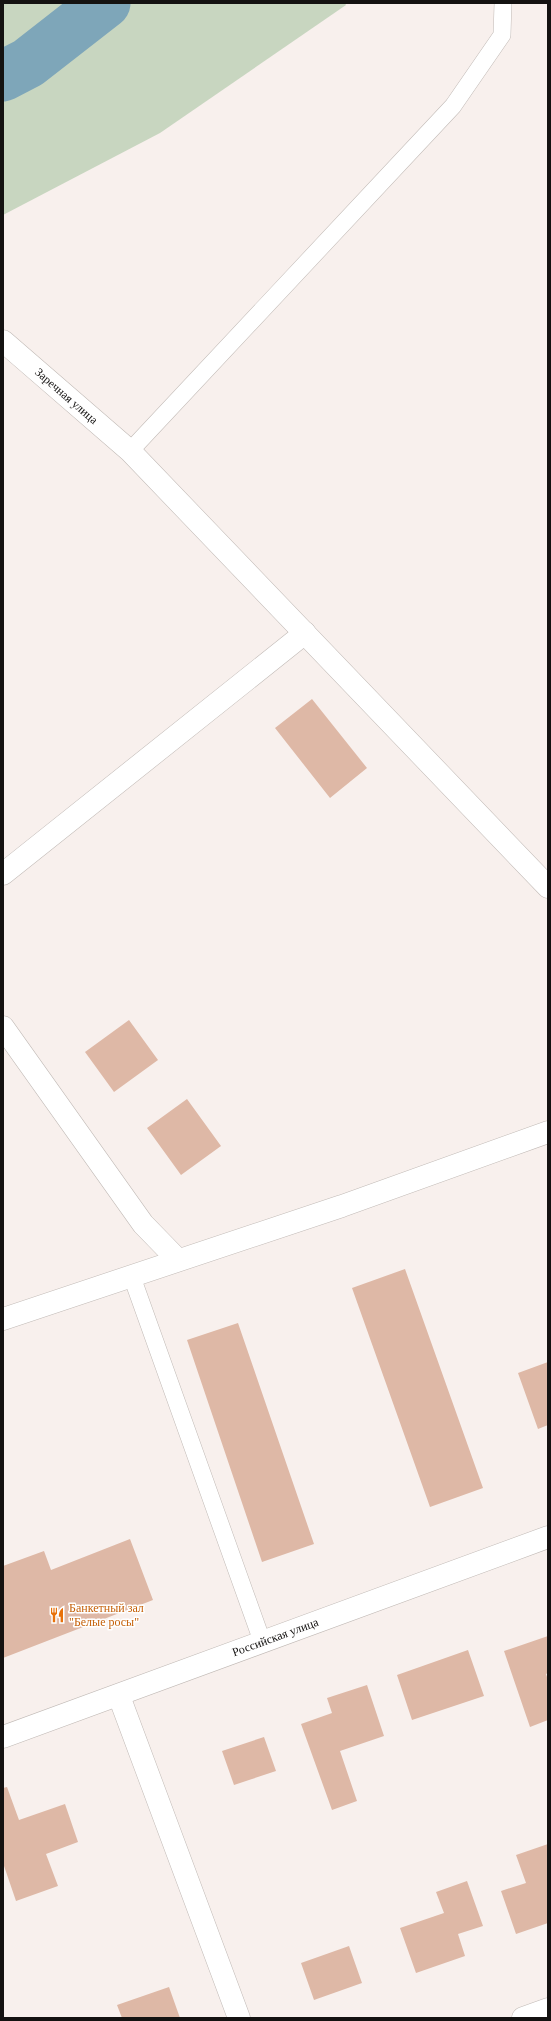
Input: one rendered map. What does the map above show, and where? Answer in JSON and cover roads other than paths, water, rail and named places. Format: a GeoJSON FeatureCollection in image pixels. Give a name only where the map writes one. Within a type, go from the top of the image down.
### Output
{"type":"FeatureCollection","features":[{"type":"Feature","properties":{"kind":"street","name":"Заречная улица"},"geometry":{"type":"LineString","coordinates":[[3,341],[130,452],[548,886]]}},
{"type":"Feature","properties":{"kind":"street"},"geometry":{"type":"LineString","coordinates":[[3,874],[305,633]]}},
{"type":"Feature","properties":{"kind":"street"},"geometry":{"type":"LineString","coordinates":[[3,1027],[143,1224],[178,1260]]}},
{"type":"Feature","properties":{"kind":"street"},"geometry":{"type":"LineString","coordinates":[[3,1319],[342,1206],[548,1132]]}},
{"type":"Feature","properties":{"kind":"street","name":"Российская улица"},"geometry":{"type":"LineString","coordinates":[[3,1737],[119,1696],[262,1641],[548,1537]]}},
{"type":"Feature","properties":{"kind":"street"},"geometry":{"type":"LineString","coordinates":[[119,1696],[239,2018]]}},
{"type":"Feature","properties":{"kind":"street"},"geometry":{"type":"LineString","coordinates":[[522,2018],[548,2009]]}},
{"type":"Feature","properties":{"kind":"lane"},"geometry":{"type":"LineString","coordinates":[[130,452],[453,106],[502,35],[503,3]]}},
{"type":"Feature","properties":{"kind":"lane"},"geometry":{"type":"LineString","coordinates":[[132,1277],[262,1641]]}},
{"type":"Feature","properties":{"kind":"waterway"},"geometry":{"type":"LineString","coordinates":[[3,76],[28,63],[105,3]]}},
{"type":"Feature","properties":{"kind":"place","name":"Банкетный зал \"Белые росы\""},"geometry":{"type":"Point","coordinates":[57,1615]}}]}
